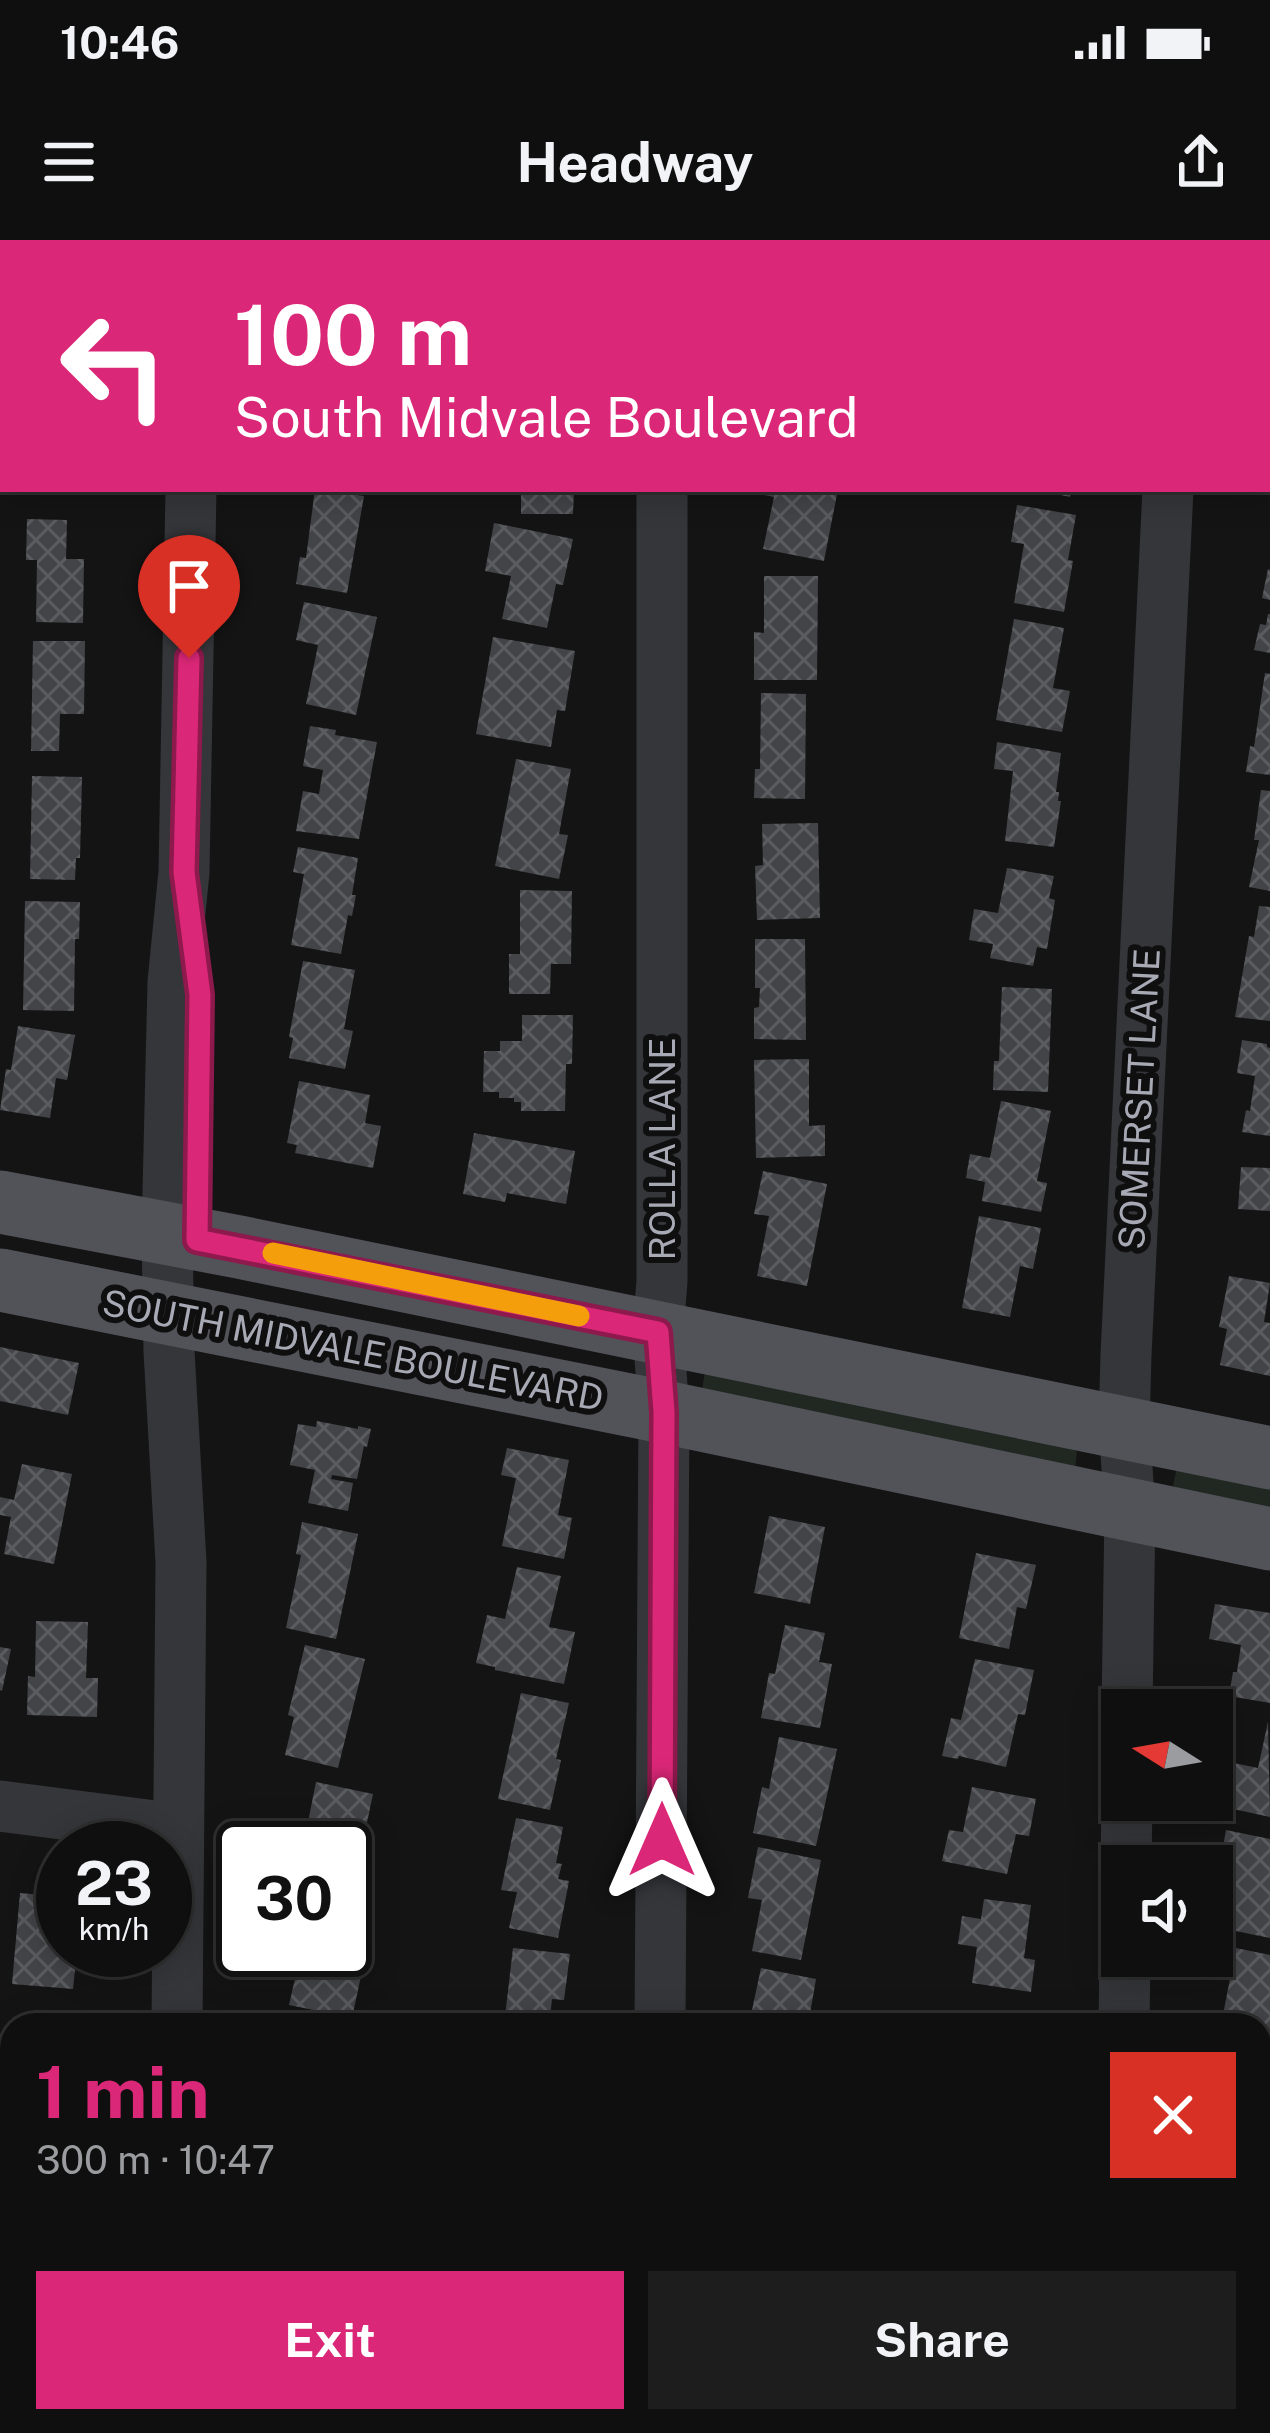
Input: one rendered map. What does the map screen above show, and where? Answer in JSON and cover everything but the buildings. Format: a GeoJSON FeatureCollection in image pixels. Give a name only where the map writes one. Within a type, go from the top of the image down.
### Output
{"type":"FeatureCollection","features":[{"type":"Feature","properties":{"kind":"main road"},"geometry":{"type":"LineString","coordinates":[[0,1202],[1270,1457]]}},
{"type":"Feature","properties":{"kind":"main road","name":"SOUTH MIDVALE BOULEVARD"},"geometry":{"type":"LineString","coordinates":[[0,1280],[1270,1539]]}},
{"type":"Feature","properties":{"kind":"street"},"geometry":{"type":"LineString","coordinates":[[178,1821],[182,1237],[200,995],[184,872],[191,492]]}},
{"type":"Feature","properties":{"kind":"street","name":"ROLLA LANE"},"geometry":{"type":"LineString","coordinates":[[660,2013],[662,492]]}},
{"type":"Feature","properties":{"kind":"street","name":"SOMERSET LANE"},"geometry":{"type":"LineString","coordinates":[[1127,1689],[1130,1509],[1124,1427],[1168,492]]}},
{"type":"Feature","properties":{"kind":"street"},"geometry":{"type":"LineString","coordinates":[[0,1806],[116,1821]]}},
{"type":"Feature","properties":{"kind":"street"},"geometry":{"type":"LineString","coordinates":[[178,1977],[178,2013]]}},
{"type":"Feature","properties":{"kind":"street"},"geometry":{"type":"LineString","coordinates":[[1124,2013],[1125,1977]]}},
{"type":"Feature","properties":{"kind":"shaded area"},"geometry":{"type":"Polygon","coordinates":[[[705,1372],[1053,1435],[1077,1452],[1075,1468],[701,1395],[705,1372]]]}},
{"type":"Feature","properties":{"kind":"shaded area"},"geometry":{"type":"Polygon","coordinates":[[[1177,1466],[1270,1478],[1270,1510],[1194,1495],[1173,1486],[1177,1466]]]}},
{"type":"Feature","properties":{"kind":"slow traffic"},"geometry":{"type":"LineString","coordinates":[[273,1253],[579,1316]]}},
{"type":"Feature","properties":{"kind":"route"},"geometry":{"type":"LineString","coordinates":[[189,658],[184,872],[200,995],[197,1240],[658,1332],[664,1412],[662,1840]]}}]}
